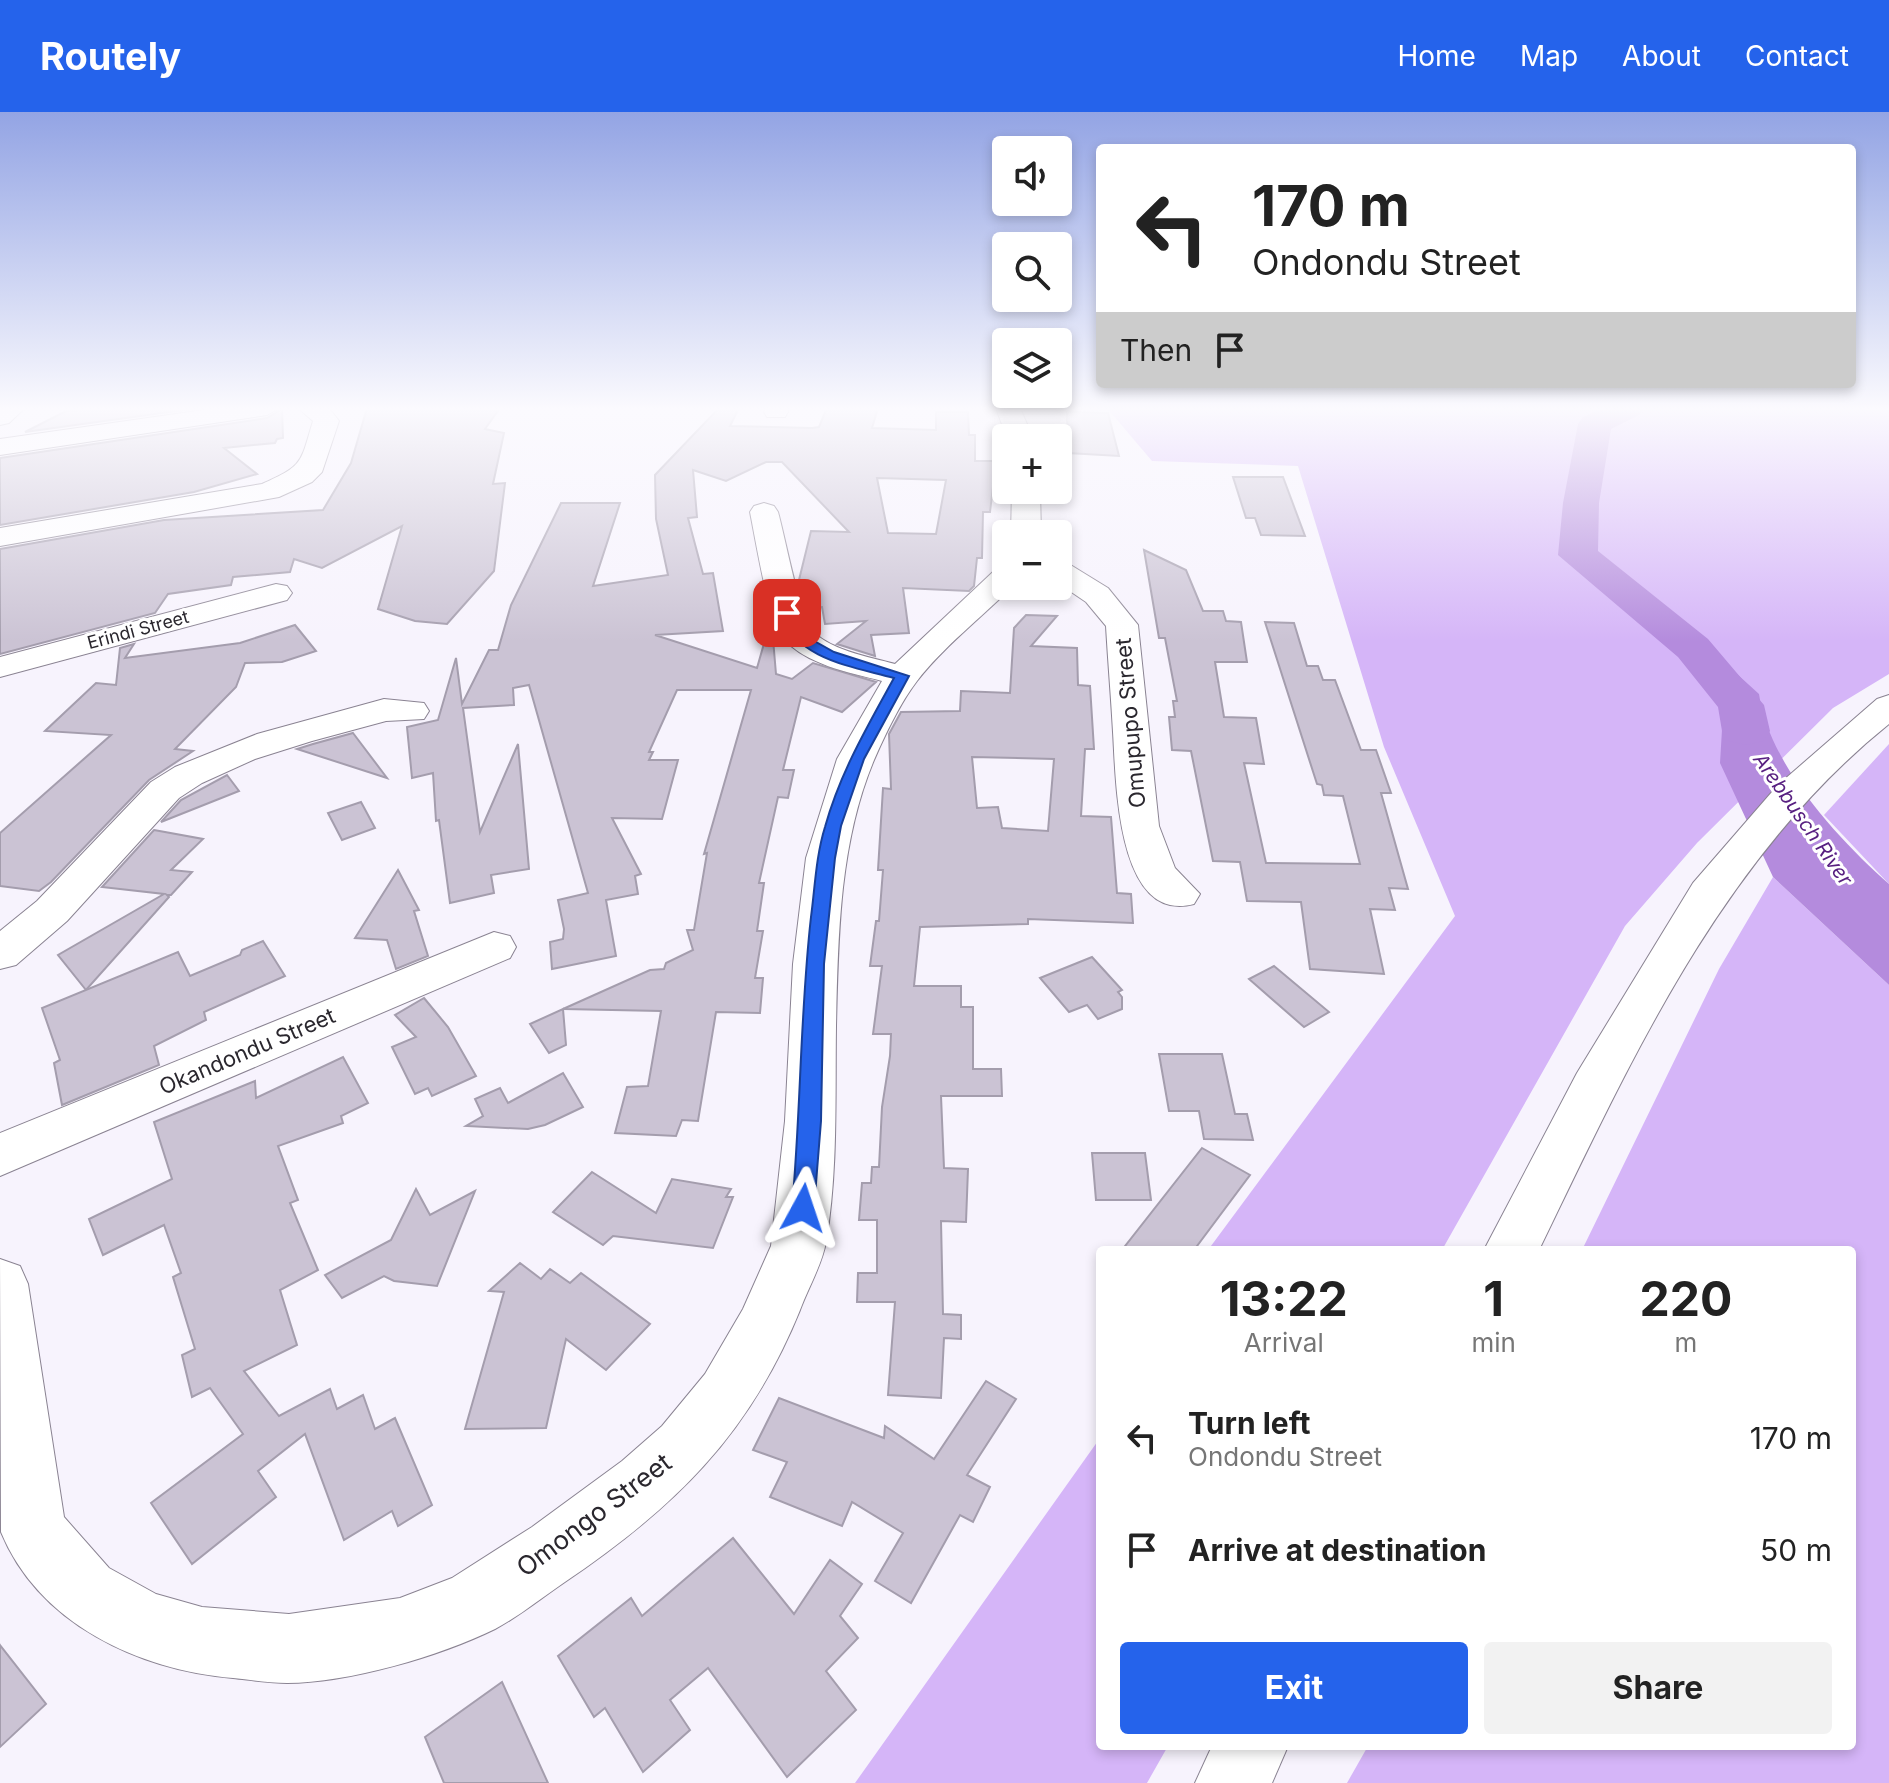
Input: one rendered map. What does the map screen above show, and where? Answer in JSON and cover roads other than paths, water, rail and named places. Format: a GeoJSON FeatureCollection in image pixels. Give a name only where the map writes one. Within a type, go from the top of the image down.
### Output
{"type":"FeatureCollection","features":[{"type":"Feature","properties":{"kind":"street"},"geometry":{"type":"LineString","coordinates":[[0,537],[247,496],[280,486]]}},
{"type":"Feature","properties":{"kind":"street"},"geometry":{"type":"LineString","coordinates":[[764,512],[793,630],[804,641],[829,655],[902,676]]}},
{"type":"Feature","properties":{"kind":"street","name":"Omupupo Street"},"geometry":{"type":"LineString","coordinates":[[1072,579],[1097,595],[1122,625],[1139,826],[1157,874],[1179,894]]}},
{"type":"Feature","properties":{"kind":"street","name":"Omongo Street"},"geometry":{"type":"LineString","coordinates":[[0,1284],[17,1430],[34,1532],[85,1592],[144,1625],[202,1641],[289,1649],[400,1632],[473,1604],[555,1550],[644,1483],[684,1447],[726,1394],[765,1325],[798,1246],[810,1121],[815,964],[826,858],[833,826],[856,759],[902,676],[992,589]]}},
{"type":"Feature","properties":{"kind":"street","name":"Erindi Street"},"geometry":{"type":"LineString","coordinates":[[0,667],[276,593]]}},
{"type":"Feature","properties":{"kind":"street"},"geometry":{"type":"LineString","coordinates":[[1513,1246],[1594,1086],[1708,893],[1728,866],[1826,757],[1889,706]]}},
{"type":"Feature","properties":{"kind":"street"},"geometry":{"type":"LineString","coordinates":[[0,954],[52,911],[165,790],[182,778],[211,763],[384,710],[411,711]]}},
{"type":"Feature","properties":{"kind":"street","name":"Okandondu Street"},"geometry":{"type":"LineString","coordinates":[[0,1155],[494,947]]}},
{"type":"Feature","properties":{"kind":"street"},"geometry":{"type":"LineString","coordinates":[[1232,1783],[1250,1750]]}},
{"type":"Feature","properties":{"kind":"water"},"geometry":{"type":"Polygon","coordinates":[[[1726,664],[1759,694],[1776,747],[1808,798],[1848,845],[1889,884],[1889,985],[1773,877],[1720,763],[1723,713],[1697,667],[1726,664]]]}},
{"type":"Feature","properties":{"kind":"waterway","name":"Arebbusch River"},"geometry":{"type":"LineString","coordinates":[[1584,486],[1578,555],[1693,648],[1741,705],[1746,731]]}}]}
